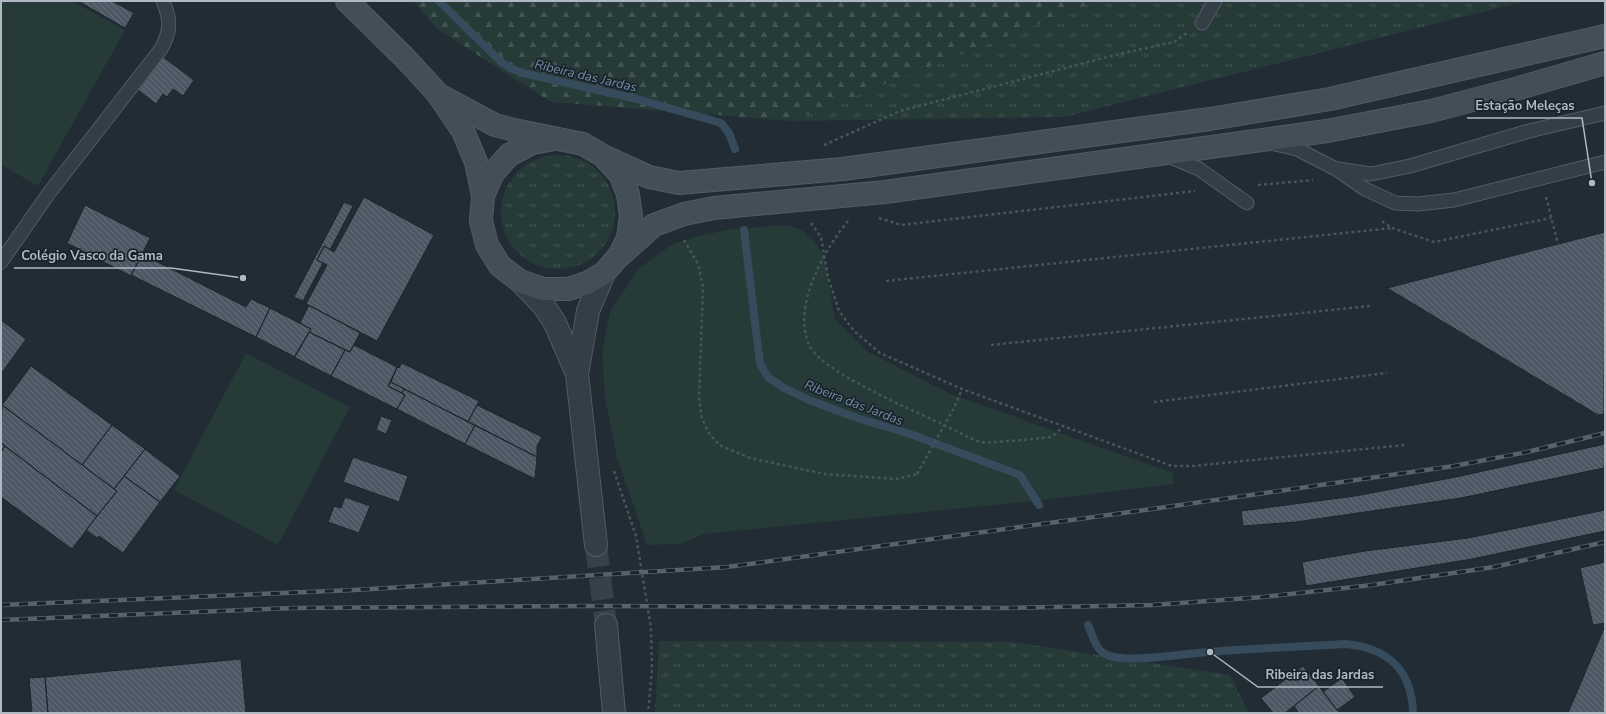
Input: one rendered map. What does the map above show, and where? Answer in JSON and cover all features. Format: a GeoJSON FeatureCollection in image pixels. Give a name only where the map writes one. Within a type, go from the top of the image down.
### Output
{"type":"FeatureCollection","features":[{"type":"Feature","properties":{"kind":"main road"},"geometry":{"type":"LineString","coordinates":[[347,1],[405,58],[438,94],[462,131],[476,162],[483,196],[481,221],[487,245],[500,266],[520,281],[543,289],[568,289],[587,284],[611,266],[654,225],[684,214],[714,208],[885,192],[1327,131],[1431,111],[1519,88],[1605,63]]}},
{"type":"Feature","properties":{"kind":"main road"},"geometry":{"type":"LineString","coordinates":[[438,94],[496,125],[583,144],[605,157],[650,177],[679,183],[843,169],[1210,119],[1330,99],[1605,36]]}},
{"type":"Feature","properties":{"kind":"main road"},"geometry":{"type":"LineString","coordinates":[[483,196],[493,173],[509,155],[532,143],[557,139]]}},
{"type":"Feature","properties":{"kind":"main road"},"geometry":{"type":"LineString","coordinates":[[605,157],[620,174],[628,194],[631,216],[628,238],[611,266]]}},
{"type":"Feature","properties":{"kind":"street"},"geometry":{"type":"LineString","coordinates":[[596,545],[577,374],[588,311],[611,266]]}},
{"type":"Feature","properties":{"kind":"street"},"geometry":{"type":"LineString","coordinates":[[520,281],[544,306],[555,323],[577,374]]}},
{"type":"Feature","properties":{"kind":"street"},"geometry":{"type":"LineString","coordinates":[[606,625],[614,713]]}},
{"type":"Feature","properties":{"kind":"lane"},"geometry":{"type":"LineString","coordinates":[[1,262],[49,193],[161,49],[168,37],[169,26],[167,12],[163,1]]}},
{"type":"Feature","properties":{"kind":"lane"},"geometry":{"type":"LineString","coordinates":[[1202,23],[1214,1]]}},
{"type":"Feature","properties":{"kind":"lane"},"geometry":{"type":"LineString","coordinates":[[1336,169],[1370,174],[1410,166],[1529,131],[1605,113]]}},
{"type":"Feature","properties":{"kind":"lane"},"geometry":{"type":"LineString","coordinates":[[1260,140],[1297,149],[1336,169],[1365,189],[1395,203],[1418,204],[1454,200],[1605,162]]}},
{"type":"Feature","properties":{"kind":"lane"},"geometry":{"type":"LineString","coordinates":[[1163,153],[1199,169],[1247,203]]}},
{"type":"Feature","properties":{"kind":"path"},"geometry":{"type":"LineString","coordinates":[[823,145],[900,111],[1115,55],[1174,42],[1202,23]]}},
{"type":"Feature","properties":{"kind":"path"},"geometry":{"type":"LineString","coordinates":[[876,217],[901,225],[1225,188],[1315,180]]}},
{"type":"Feature","properties":{"kind":"path"},"geometry":{"type":"LineString","coordinates":[[853,217],[847,222],[824,256],[812,282],[804,307],[805,330],[809,346],[821,361],[873,392],[982,443],[1051,437],[1064,426]]}},
{"type":"Feature","properties":{"kind":"path"},"geometry":{"type":"LineString","coordinates":[[807,218],[821,237],[828,277],[840,311],[854,331],[880,353],[962,389],[1172,466],[1193,466],[1405,445]]}},
{"type":"Feature","properties":{"kind":"path"},"geometry":{"type":"LineString","coordinates":[[1380,219],[1392,228],[1434,242],[1551,218]]}},
{"type":"Feature","properties":{"kind":"path"},"geometry":{"type":"LineString","coordinates":[[886,281],[1392,228]]}},
{"type":"Feature","properties":{"kind":"path"},"geometry":{"type":"LineString","coordinates":[[682,238],[698,264],[703,287],[699,398],[702,419],[709,433],[719,445],[750,458],[825,474],[896,479],[917,474],[955,406],[962,389]]}},
{"type":"Feature","properties":{"kind":"path"},"geometry":{"type":"LineString","coordinates":[[991,345],[1370,306]]}},
{"type":"Feature","properties":{"kind":"path"},"geometry":{"type":"LineString","coordinates":[[1154,402],[1387,373]]}},
{"type":"Feature","properties":{"kind":"path"},"geometry":{"type":"LineString","coordinates":[[613,468],[636,536],[651,628],[652,669],[648,713]]}},
{"type":"Feature","properties":{"kind":"green space"},"geometry":{"type":"Polygon","coordinates":[[[1,1],[72,1],[125,30],[38,186],[1,165],[1,1]]]}},
{"type":"Feature","properties":{"kind":"green space"},"geometry":{"type":"Polygon","coordinates":[[[413,1],[1097,1],[791,121],[551,102],[437,29],[413,1]]]}},
{"type":"Feature","properties":{"kind":"green space"},"geometry":{"type":"Polygon","coordinates":[[[1097,1],[1526,1],[1064,117],[791,121],[1097,1]]]}},
{"type":"Feature","properties":{"kind":"green space"},"geometry":{"type":"Polygon","coordinates":[[[558,155],[580,159],[590,164],[606,180],[611,190],[615,212],[611,234],[606,244],[590,260],[580,265],[558,269],[536,265],[526,260],[510,244],[505,234],[501,212],[505,190],[510,180],[526,164],[536,159],[558,155]]]}},
{"type":"Feature","properties":{"kind":"green space"},"geometry":{"type":"Polygon","coordinates":[[[787,225],[802,230],[815,242],[824,256],[835,319],[868,352],[951,394],[1173,473],[1173,484],[1024,502],[704,534],[680,544],[647,545],[617,457],[605,399],[602,351],[610,312],[639,268],[673,244],[694,237],[732,229],[787,225]]]}},
{"type":"Feature","properties":{"kind":"green space"},"geometry":{"type":"Polygon","coordinates":[[[246,353],[350,407],[278,545],[174,490],[246,353]]]}},
{"type":"Feature","properties":{"kind":"green space"},"geometry":{"type":"Polygon","coordinates":[[[659,641],[1012,642],[1230,675],[1249,713],[655,713],[659,641]]]}},
{"type":"Feature","properties":{"kind":"building"},"geometry":{"type":"Polygon","coordinates":[[[78,1],[112,1],[134,13],[125,28],[78,1]]]}},
{"type":"Feature","properties":{"kind":"building"},"geometry":{"type":"Polygon","coordinates":[[[163,57],[194,80],[183,96],[173,89],[167,97],[163,94],[156,104],[138,90],[163,57]]]}},
{"type":"Feature","properties":{"kind":"building"},"geometry":{"type":"Polygon","coordinates":[[[364,197],[434,235],[377,341],[306,304],[327,265],[317,260],[324,246],[334,252],[364,197]]]}},
{"type":"Feature","properties":{"kind":"building"},"geometry":{"type":"Polygon","coordinates":[[[344,202],[353,206],[330,250],[324,246],[317,260],[323,263],[303,301],[294,297],[344,202]]]}},
{"type":"Feature","properties":{"kind":"building"},"geometry":{"type":"Polygon","coordinates":[[[85,205],[150,238],[131,276],[67,243],[85,205]]]}},
{"type":"Feature","properties":{"kind":"building"},"geometry":{"type":"Polygon","coordinates":[[[1605,232],[1604,414],[1598,415],[1387,288],[1605,232]]]}},
{"type":"Feature","properties":{"kind":"building"},"geometry":{"type":"Polygon","coordinates":[[[142,254],[246,307],[251,299],[270,308],[256,337],[131,275],[142,254]]]}},
{"type":"Feature","properties":{"kind":"building"},"geometry":{"type":"Polygon","coordinates":[[[309,305],[360,333],[350,352],[309,332],[311,329],[300,323],[309,305]]]}},
{"type":"Feature","properties":{"kind":"building"},"geometry":{"type":"Polygon","coordinates":[[[270,308],[311,329],[295,357],[256,337],[270,308]]]}},
{"type":"Feature","properties":{"kind":"building"},"geometry":{"type":"Polygon","coordinates":[[[1,320],[26,339],[1,374],[1,320]]]}},
{"type":"Feature","properties":{"kind":"building"},"geometry":{"type":"Polygon","coordinates":[[[309,332],[345,350],[331,376],[294,357],[309,332]]]}},
{"type":"Feature","properties":{"kind":"building"},"geometry":{"type":"Polygon","coordinates":[[[354,345],[397,367],[388,386],[405,395],[397,409],[331,376],[345,350],[350,352],[354,345]]]}},
{"type":"Feature","properties":{"kind":"building"},"geometry":{"type":"Polygon","coordinates":[[[402,363],[479,401],[468,422],[391,382],[397,367],[399,368],[402,363]]]}},
{"type":"Feature","properties":{"kind":"building"},"geometry":{"type":"Polygon","coordinates":[[[31,366],[112,425],[82,465],[2,405],[31,366]]]}},
{"type":"Feature","properties":{"kind":"building"},"geometry":{"type":"Polygon","coordinates":[[[391,382],[404,389],[402,393],[388,386],[391,382]]]}},
{"type":"Feature","properties":{"kind":"building"},"geometry":{"type":"Polygon","coordinates":[[[404,389],[475,425],[465,444],[397,409],[405,395],[402,393],[404,389]]]}},
{"type":"Feature","properties":{"kind":"building"},"geometry":{"type":"Polygon","coordinates":[[[2,405],[117,491],[97,516],[1,443],[2,405]]]}},
{"type":"Feature","properties":{"kind":"building"},"geometry":{"type":"Polygon","coordinates":[[[477,405],[542,437],[537,446],[537,457],[468,422],[477,405]]]}},
{"type":"Feature","properties":{"kind":"building"},"geometry":{"type":"Polygon","coordinates":[[[381,416],[392,420],[386,434],[376,430],[381,416]]]}},
{"type":"Feature","properties":{"kind":"building"},"geometry":{"type":"Polygon","coordinates":[[[112,425],[145,449],[114,489],[82,465],[112,425]]]}},
{"type":"Feature","properties":{"kind":"building"},"geometry":{"type":"Polygon","coordinates":[[[475,425],[537,457],[535,479],[465,444],[475,425]]]}},
{"type":"Feature","properties":{"kind":"building"},"geometry":{"type":"Polygon","coordinates":[[[1,443],[5,446],[1,452],[1,443]]]}},
{"type":"Feature","properties":{"kind":"building"},"geometry":{"type":"Polygon","coordinates":[[[1605,444],[1604,468],[1461,498],[1296,522],[1243,526],[1241,511],[1355,496],[1456,477],[1605,444]]]}},
{"type":"Feature","properties":{"kind":"building"},"geometry":{"type":"Polygon","coordinates":[[[5,446],[97,516],[72,549],[1,497],[1,452],[5,446]]]}},
{"type":"Feature","properties":{"kind":"building"},"geometry":{"type":"Polygon","coordinates":[[[145,449],[180,476],[160,502],[124,476],[145,449]]]}},
{"type":"Feature","properties":{"kind":"building"},"geometry":{"type":"Polygon","coordinates":[[[353,457],[408,476],[399,502],[343,482],[353,457]]]}},
{"type":"Feature","properties":{"kind":"building"},"geometry":{"type":"Polygon","coordinates":[[[124,476],[160,502],[123,553],[99,536],[97,538],[86,530],[117,491],[114,489],[124,476]]]}},
{"type":"Feature","properties":{"kind":"building"},"geometry":{"type":"Polygon","coordinates":[[[345,497],[370,506],[359,533],[328,522],[334,506],[341,508],[345,497]]]}},
{"type":"Feature","properties":{"kind":"building"},"geometry":{"type":"Polygon","coordinates":[[[1605,510],[1605,531],[1472,559],[1306,586],[1302,562],[1365,551],[1468,538],[1605,510]]]}},
{"type":"Feature","properties":{"kind":"building"},"geometry":{"type":"Polygon","coordinates":[[[1605,562],[1605,623],[1593,625],[1580,568],[1605,562]]]}},
{"type":"Feature","properties":{"kind":"building"},"geometry":{"type":"Polygon","coordinates":[[[1605,626],[1605,713],[1568,713],[1605,626]]]}},
{"type":"Feature","properties":{"kind":"building"},"geometry":{"type":"Polygon","coordinates":[[[241,659],[246,713],[48,713],[45,677],[241,659]]]}},
{"type":"Feature","properties":{"kind":"building"},"geometry":{"type":"Polygon","coordinates":[[[1303,666],[1319,686],[1285,713],[1273,713],[1261,698],[1303,666]]]}},
{"type":"Feature","properties":{"kind":"building"},"geometry":{"type":"Polygon","coordinates":[[[45,677],[48,713],[32,713],[29,678],[45,677]]]}},
{"type":"Feature","properties":{"kind":"building"},"geometry":{"type":"Polygon","coordinates":[[[1342,678],[1355,697],[1337,710],[1323,692],[1342,678]]]}},
{"type":"Feature","properties":{"kind":"building"},"geometry":{"type":"Polygon","coordinates":[[[1319,686],[1340,713],[1299,713],[1294,706],[1319,686]]]}},
{"type":"Feature","properties":{"kind":"waterway","name":"Ribeira das Jardas"},"geometry":{"type":"LineString","coordinates":[[439,1],[500,61],[510,68],[523,73],[637,99],[721,123],[729,133],[735,149]]}},
{"type":"Feature","properties":{"kind":"waterway","name":"Ribeira das Jardas"},"geometry":{"type":"LineString","coordinates":[[744,230],[760,364],[768,377],[784,388],[809,400],[857,418],[910,434],[1020,475],[1039,505]]}},
{"type":"Feature","properties":{"kind":"waterway","name":"Ribeira das Jardas"},"geometry":{"type":"LineString","coordinates":[[1088,625],[1097,647],[1103,653],[1116,657],[1128,658],[1344,644],[1359,646],[1372,650],[1394,663],[1408,684],[1413,713]]}},
{"type":"Feature","properties":{"kind":"tunnel"},"geometry":{"type":"LineString","coordinates":[[596,545],[606,625]]}},
{"type":"Feature","properties":{"kind":"railway"},"geometry":{"type":"LineString","coordinates":[[1,605],[354,590],[727,567],[1454,466],[1527,452],[1605,433]]}},
{"type":"Feature","properties":{"kind":"railway"},"geometry":{"type":"LineString","coordinates":[[1,620],[293,608],[592,606],[1008,608],[1153,605],[1263,597],[1372,585],[1494,567],[1605,542]]}},
{"type":"Feature","properties":{"kind":"place","name":"Estação Meleças"},"geometry":{"type":"Point","coordinates":[1592,183]}},
{"type":"Feature","properties":{"kind":"place","name":"Colégio Vasco da Gama"},"geometry":{"type":"Point","coordinates":[243,278]}},
{"type":"Feature","properties":{"kind":"place","name":"Ribeira das Jardas"},"geometry":{"type":"Point","coordinates":[1210,652]}}]}
